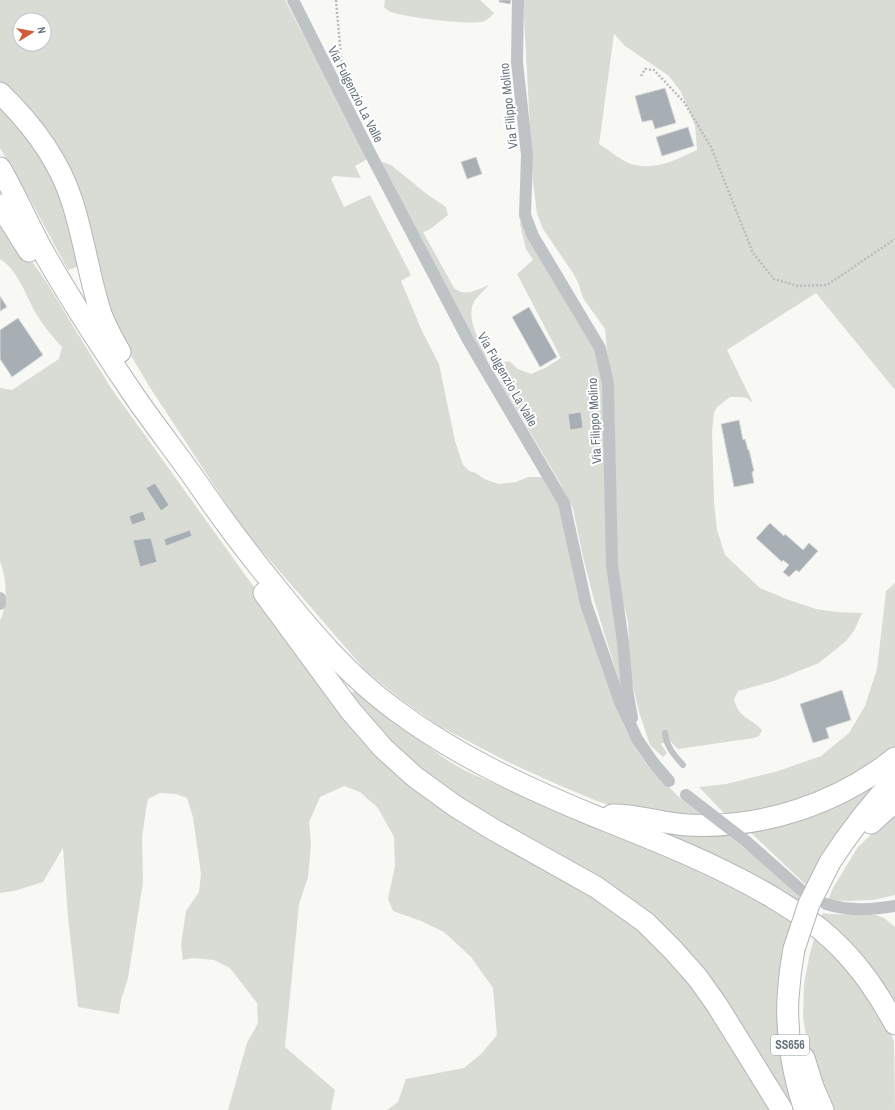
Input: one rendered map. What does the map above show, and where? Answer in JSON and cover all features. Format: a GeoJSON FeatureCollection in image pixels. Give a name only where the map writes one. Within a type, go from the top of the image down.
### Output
{"type":"FeatureCollection","features":[{"type":"Feature","properties":{"kind":"highway"},"geometry":{"type":"LineString","coordinates":[[0,93],[29,123],[57,166],[65,182],[78,222],[101,314],[111,337],[124,360],[135,396]]}},
{"type":"Feature","properties":{"kind":"highway"},"geometry":{"type":"LineString","coordinates":[[0,168],[44,253],[88,325],[135,396],[254,561],[322,644],[358,680],[392,708],[424,731],[455,750],[541,793],[717,867],[790,908],[818,927],[860,969],[872,985],[895,1024]]}},
{"type":"Feature","properties":{"kind":"highway"},"geometry":{"type":"LineString","coordinates":[[0,205],[43,275],[88,325]]}},
{"type":"Feature","properties":{"kind":"highway"},"geometry":{"type":"LineString","coordinates":[[219,514],[266,598],[350,710],[383,748],[414,777],[455,806],[494,830],[596,887],[645,922],[697,977],[717,1005],[782,1110]]}},
{"type":"Feature","properties":{"kind":"highway"},"geometry":{"type":"LineString","coordinates":[[593,815],[616,815],[688,825],[725,824],[757,820],[817,804],[879,771],[895,758]]}},
{"type":"Feature","properties":{"kind":"highway","name":"SS656"},"geometry":{"type":"LineString","coordinates":[[804,1110],[791,1050],[788,1000],[789,978],[794,949],[809,904],[830,862],[844,840],[861,818],[895,780]]}},
{"type":"Feature","properties":{"kind":"highway"},"geometry":{"type":"LineString","coordinates":[[830,862],[885,810],[895,803]]}},
{"type":"Feature","properties":{"kind":"highway"},"geometry":{"type":"LineString","coordinates":[[789,978],[806,1067],[823,1110]]}},
{"type":"Feature","properties":{"kind":"street","name":"Via Fulgenzio La Valle"},"geometry":{"type":"LineString","coordinates":[[293,0],[370,155],[468,340],[564,503],[586,604],[620,702],[637,739],[652,761],[670,781]]}},
{"type":"Feature","properties":{"kind":"street","name":"Via Filippo Molino"},"geometry":{"type":"LineString","coordinates":[[518,0],[517,62],[527,155],[525,215],[534,236],[600,348],[608,384],[612,565],[623,642],[627,689],[637,739]]}},
{"type":"Feature","properties":{"kind":"street"},"geometry":{"type":"LineString","coordinates":[[0,598],[0,604]]}},
{"type":"Feature","properties":{"kind":"street"},"geometry":{"type":"LineString","coordinates":[[686,795],[747,842],[801,890]]}},
{"type":"Feature","properties":{"kind":"street"},"geometry":{"type":"LineString","coordinates":[[826,904],[838,908],[849,909],[884,908],[895,906]]}},
{"type":"Feature","properties":{"kind":"lane"},"geometry":{"type":"LineString","coordinates":[[664,733],[671,751],[683,765]]}},
{"type":"Feature","properties":{"kind":"path"},"geometry":{"type":"LineString","coordinates":[[336,0],[342,73],[337,88]]}},
{"type":"Feature","properties":{"kind":"path"},"geometry":{"type":"LineString","coordinates":[[641,76],[645,69],[654,70],[684,102],[711,147],[753,253],[774,279],[798,286],[827,285],[895,239]]}},
{"type":"Feature","properties":{"kind":"shaded area"},"geometry":{"type":"Polygon","coordinates":[[[0,0],[285,0],[369,158],[355,166],[361,178],[334,176],[331,179],[344,207],[370,195],[411,275],[401,281],[422,331],[439,364],[455,441],[463,465],[469,471],[476,473],[484,479],[499,484],[516,482],[528,477],[544,477],[561,508],[608,684],[624,726],[634,746],[647,765],[681,799],[710,821],[635,813],[597,801],[561,786],[508,762],[439,726],[402,700],[366,671],[242,528],[149,386],[110,320],[99,276],[9,89],[0,82],[0,0]]]}},
{"type":"Feature","properties":{"kind":"shaded area"},"geometry":{"type":"Polygon","coordinates":[[[385,0],[480,0],[494,13],[485,21],[478,22],[438,20],[409,16],[388,11],[384,7],[385,0]]]}},
{"type":"Feature","properties":{"kind":"shaded area"},"geometry":{"type":"Polygon","coordinates":[[[523,0],[895,0],[895,390],[816,293],[727,350],[753,403],[747,398],[730,397],[717,407],[714,413],[712,432],[714,501],[717,530],[725,555],[760,588],[816,609],[836,612],[862,613],[854,631],[845,642],[819,663],[774,681],[738,691],[734,699],[738,710],[762,730],[759,736],[678,749],[669,740],[661,744],[667,753],[663,757],[650,745],[639,712],[631,677],[628,622],[620,589],[618,571],[609,371],[605,329],[583,298],[578,282],[573,273],[543,229],[537,214],[533,182],[523,0]],[[614,34],[599,144],[627,162],[640,166],[665,163],[697,150],[695,125],[681,92],[669,76],[625,46],[614,34]]]}},
{"type":"Feature","properties":{"kind":"shaded area"},"geometry":{"type":"Polygon","coordinates":[[[0,96],[63,185],[79,266],[68,270],[0,148],[0,96]]]}},
{"type":"Feature","properties":{"kind":"shaded area"},"geometry":{"type":"Polygon","coordinates":[[[379,161],[391,165],[428,195],[446,207],[448,215],[432,228],[423,232],[454,288],[458,291],[472,292],[489,285],[479,295],[473,304],[471,314],[476,334],[488,361],[479,350],[379,161]]]}},
{"type":"Feature","properties":{"kind":"shaded area"},"geometry":{"type":"Polygon","coordinates":[[[523,212],[598,352],[604,385],[626,700],[594,600],[573,509],[559,481],[502,385],[498,375],[498,366],[501,363],[509,361],[518,369],[531,374],[545,368],[561,358],[517,274],[533,260],[526,249],[520,224],[523,212]]]}},
{"type":"Feature","properties":{"kind":"shaded area"},"geometry":{"type":"Polygon","coordinates":[[[0,216],[45,280],[111,388],[355,725],[642,926],[686,974],[775,1110],[387,1110],[398,1102],[406,1079],[464,1068],[481,1054],[497,1035],[493,988],[471,957],[444,932],[421,921],[393,911],[388,899],[395,866],[394,837],[378,808],[360,792],[344,786],[320,797],[309,822],[311,844],[308,877],[299,904],[285,1047],[335,1090],[331,1110],[228,1110],[247,1043],[258,1023],[257,1003],[230,968],[214,960],[192,958],[183,960],[181,945],[186,911],[199,892],[201,874],[193,817],[187,798],[176,794],[160,793],[148,799],[142,838],[143,882],[128,978],[121,1000],[119,1014],[78,1007],[68,917],[63,848],[43,882],[14,891],[0,893],[0,621],[3,614],[6,592],[0,562],[0,388],[12,390],[59,359],[62,347],[40,319],[17,277],[7,264],[0,259],[0,216]]]}},
{"type":"Feature","properties":{"kind":"shaded area"},"geometry":{"type":"Polygon","coordinates":[[[895,583],[895,755],[817,801],[736,821],[723,812],[699,787],[726,784],[778,771],[821,756],[849,733],[865,706],[877,669],[886,591],[895,583]]]}},
{"type":"Feature","properties":{"kind":"shaded area"},"geometry":{"type":"Polygon","coordinates":[[[358,690],[398,725],[447,760],[466,771],[548,808],[734,883],[794,918],[798,1110],[788,1110],[705,978],[495,826],[384,741],[350,693],[358,690]]]}},
{"type":"Feature","properties":{"kind":"shaded area"},"geometry":{"type":"Polygon","coordinates":[[[873,786],[877,790],[826,853],[806,885],[748,830],[873,786]]]}},
{"type":"Feature","properties":{"kind":"shaded area"},"geometry":{"type":"Polygon","coordinates":[[[895,812],[895,895],[873,900],[828,900],[833,888],[858,847],[895,812]]]}},
{"type":"Feature","properties":{"kind":"shaded area"},"geometry":{"type":"Polygon","coordinates":[[[721,830],[803,893],[797,909],[672,839],[674,831],[721,830]]]}},
{"type":"Feature","properties":{"kind":"shaded area"},"geometry":{"type":"Polygon","coordinates":[[[823,913],[876,915],[884,918],[895,927],[895,1004],[820,921],[823,913]]]}},
{"type":"Feature","properties":{"kind":"shaded area"},"geometry":{"type":"Polygon","coordinates":[[[815,936],[836,953],[885,1022],[894,1041],[895,1110],[829,1110],[810,1059],[803,1018],[804,984],[815,936]]]}},
{"type":"Feature","properties":{"kind":"building"},"geometry":{"type":"Polygon","coordinates":[[[499,0],[511,0],[510,4],[499,2],[499,0]]]}},
{"type":"Feature","properties":{"kind":"building"},"geometry":{"type":"Polygon","coordinates":[[[665,88],[676,123],[655,129],[652,120],[642,122],[635,96],[665,88]]]}},
{"type":"Feature","properties":{"kind":"building"},"geometry":{"type":"Polygon","coordinates":[[[688,127],[694,146],[662,156],[656,137],[688,127]]]}},
{"type":"Feature","properties":{"kind":"building"},"geometry":{"type":"Polygon","coordinates":[[[476,157],[482,174],[467,179],[461,162],[476,157]]]}},
{"type":"Feature","properties":{"kind":"building"},"geometry":{"type":"Polygon","coordinates":[[[0,296],[7,307],[0,311],[0,296]]]}},
{"type":"Feature","properties":{"kind":"building"},"geometry":{"type":"Polygon","coordinates":[[[529,307],[557,357],[540,367],[512,317],[529,307]]]}},
{"type":"Feature","properties":{"kind":"building"},"geometry":{"type":"Polygon","coordinates":[[[18,318],[43,355],[12,377],[0,359],[0,330],[18,318]]]}},
{"type":"Feature","properties":{"kind":"building"},"geometry":{"type":"Polygon","coordinates":[[[581,412],[583,428],[570,430],[568,414],[581,412]]]}},
{"type":"Feature","properties":{"kind":"building"},"geometry":{"type":"Polygon","coordinates":[[[739,420],[743,440],[745,439],[749,450],[754,471],[752,472],[754,483],[734,487],[721,424],[739,420]]]}},
{"type":"Feature","properties":{"kind":"building"},"geometry":{"type":"Polygon","coordinates":[[[155,483],[169,505],[161,511],[146,488],[155,483]]]}},
{"type":"Feature","properties":{"kind":"building"},"geometry":{"type":"Polygon","coordinates":[[[143,511],[146,520],[132,525],[129,516],[143,511]]]}},
{"type":"Feature","properties":{"kind":"building"},"geometry":{"type":"Polygon","coordinates":[[[770,523],[803,550],[809,543],[818,551],[799,572],[796,570],[789,577],[783,572],[789,565],[783,560],[782,562],[756,538],[770,523]]]}},
{"type":"Feature","properties":{"kind":"building"},"geometry":{"type":"Polygon","coordinates":[[[190,530],[192,536],[166,546],[164,539],[190,530]]]}},
{"type":"Feature","properties":{"kind":"building"},"geometry":{"type":"Polygon","coordinates":[[[151,538],[157,562],[140,567],[133,540],[151,538]]]}},
{"type":"Feature","properties":{"kind":"building"},"geometry":{"type":"Polygon","coordinates":[[[842,690],[851,720],[826,728],[829,738],[813,743],[800,704],[842,690]]]}}]}
